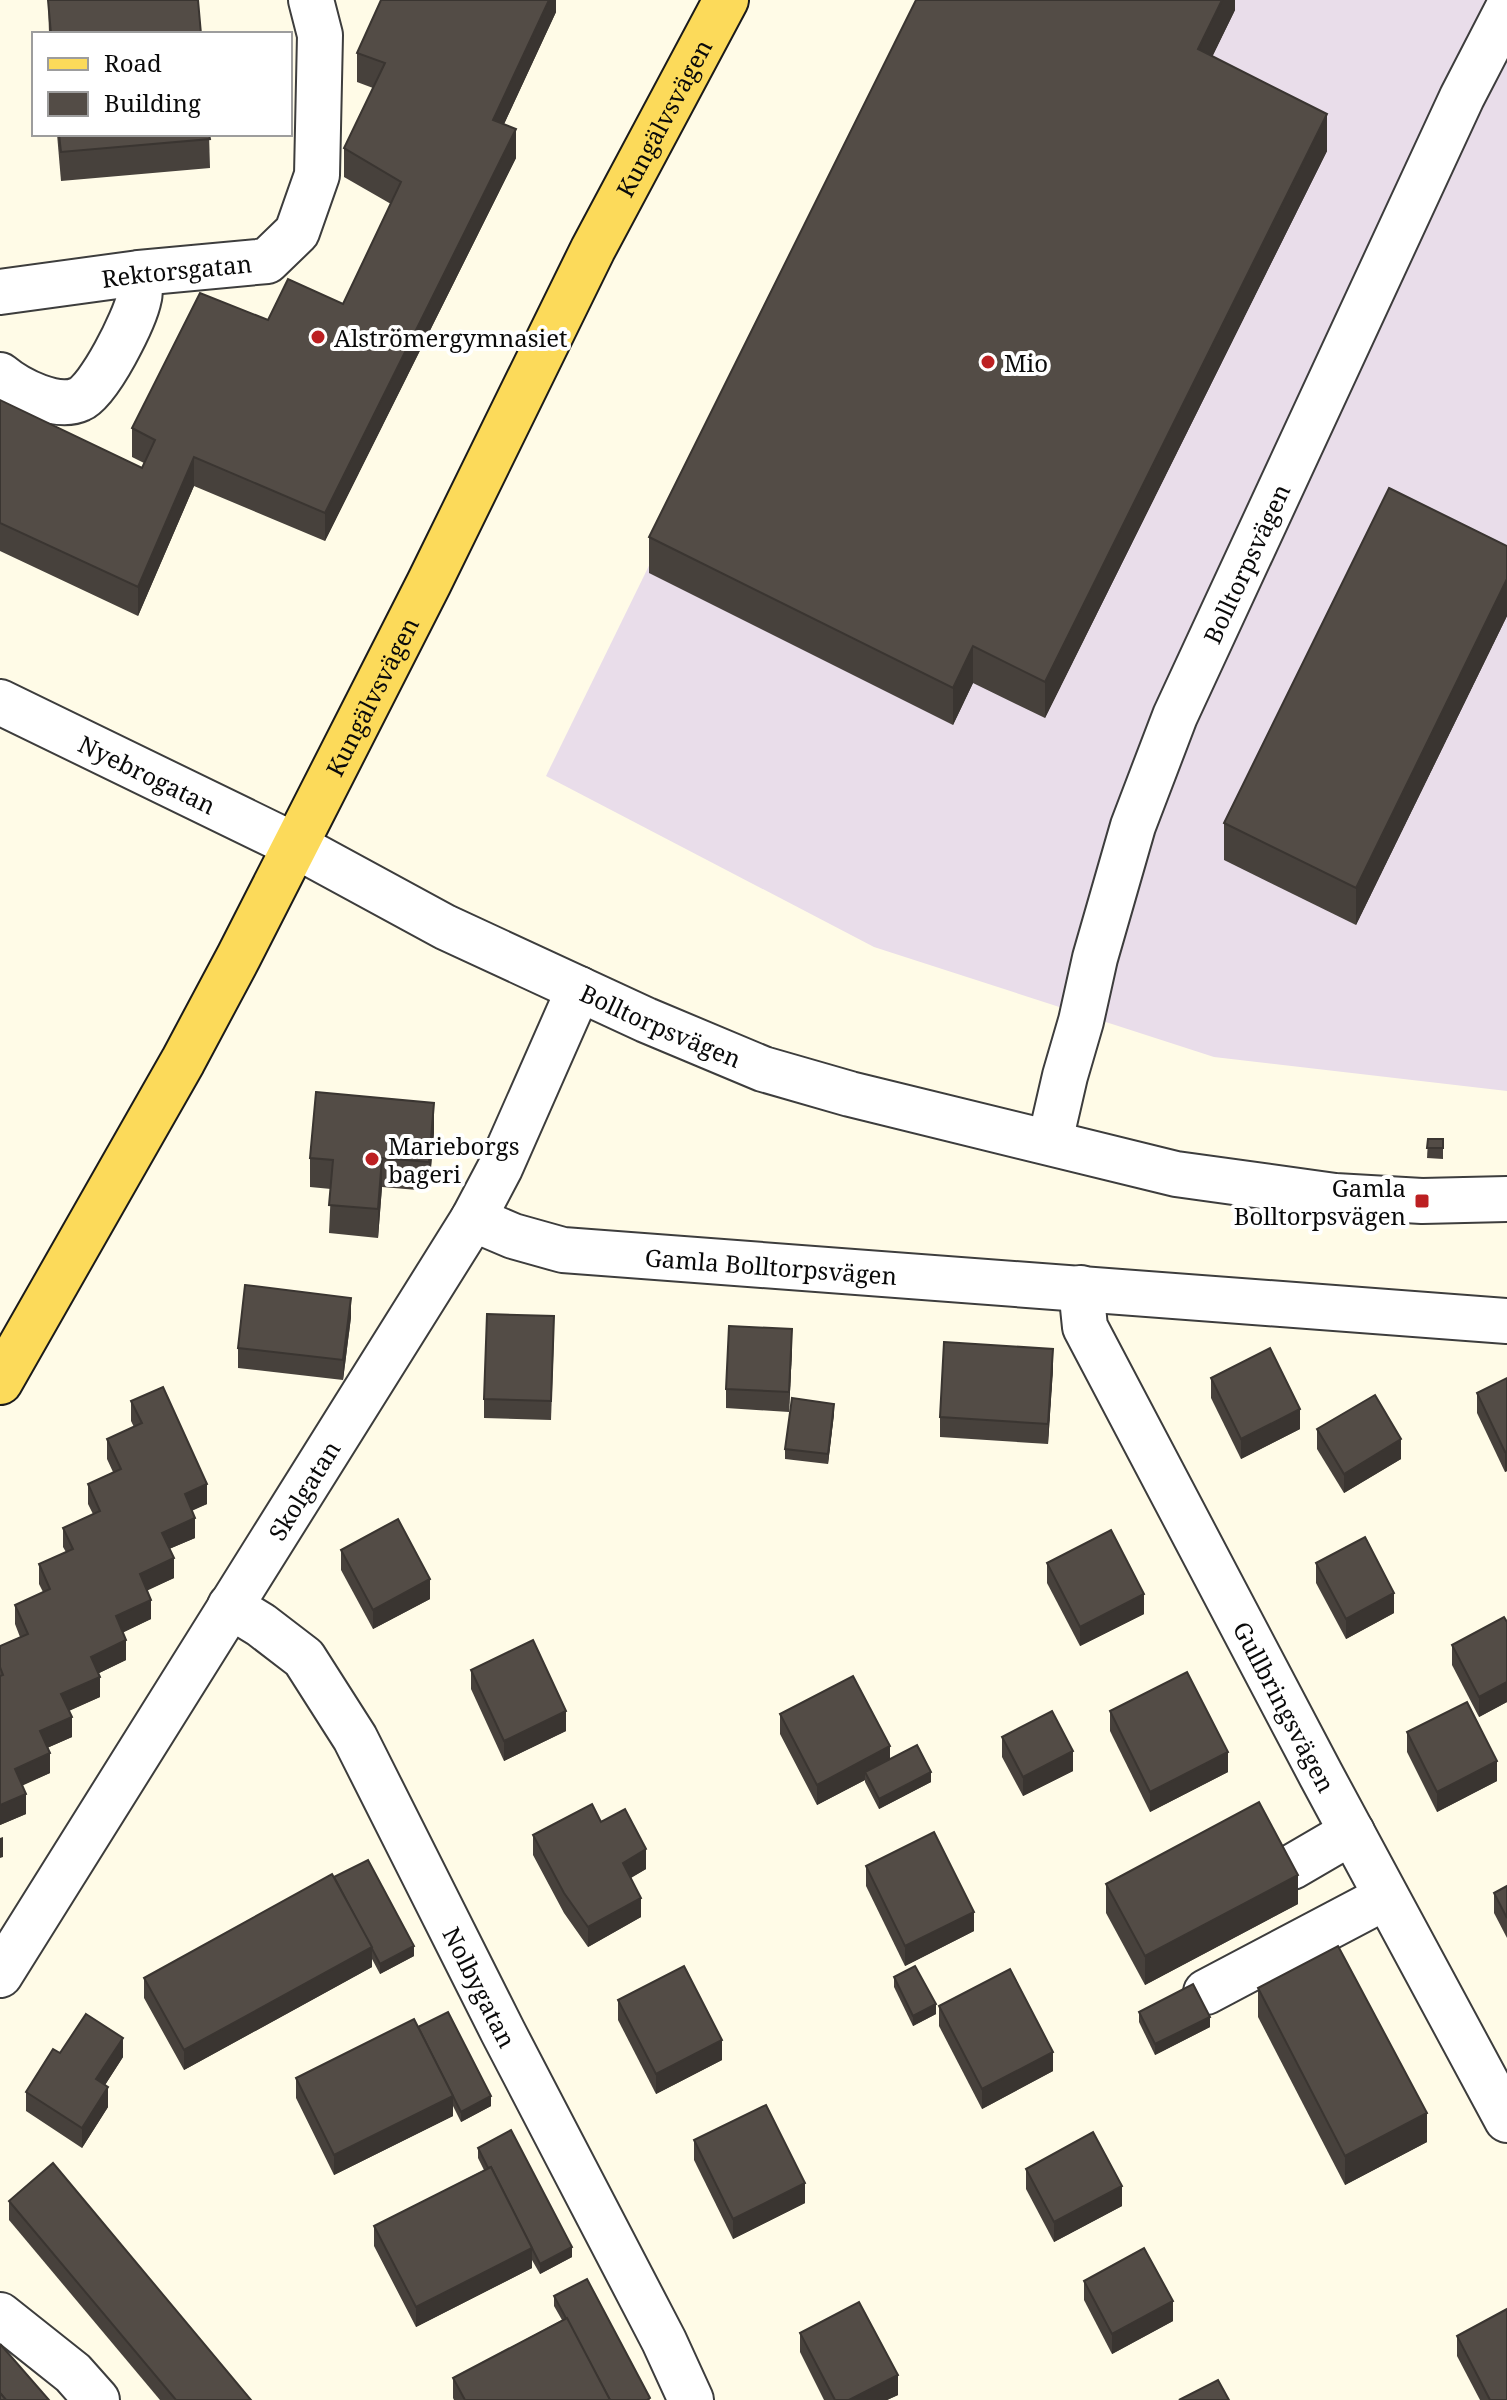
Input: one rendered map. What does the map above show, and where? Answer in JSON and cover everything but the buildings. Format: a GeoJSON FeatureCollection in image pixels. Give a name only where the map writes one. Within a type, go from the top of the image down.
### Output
{"type":"FeatureCollection","features":[{"type":"Feature","properties":{"kind":"main road","name":"Kungälvsvägen"},"geometry":{"type":"LineString","coordinates":[[0,1382],[183,1061],[296,846],[593,249],[726,0]]}},
{"type":"Feature","properties":{"kind":"street","name":"Rektorsgatan"},"geometry":{"type":"LineString","coordinates":[[0,292],[139,273],[267,261],[297,232],[317,175],[320,35],[311,0]]}},
{"type":"Feature","properties":{"kind":"street","name":"Bolltorpsvägen"},"geometry":{"type":"LineString","coordinates":[[1050,1141],[1095,958],[1129,841],[1175,716],[1462,97],[1507,10]]}},
{"type":"Feature","properties":{"kind":"street"},"geometry":{"type":"LineString","coordinates":[[0,375],[12,384],[62,404],[83,399],[109,367],[139,298],[139,273]]}},
{"type":"Feature","properties":{"kind":"street","name":"Nyebrogatan"},"geometry":{"type":"LineString","coordinates":[[0,702],[296,846]]}},
{"type":"Feature","properties":{"kind":"street","name":"Bolltorpsvägen"},"geometry":{"type":"LineString","coordinates":[[296,846],[445,927],[697,1043],[763,1069],[850,1094],[1176,1174],[1335,1196],[1422,1201],[1507,1199]]}},
{"type":"Feature","properties":{"kind":"street","name":"Skolgatan"},"geometry":{"type":"LineString","coordinates":[[0,1975],[473,1219],[500,1168],[579,989]]}},
{"type":"Feature","properties":{"kind":"street","name":"Gamla Bolltorpsvägen"},"geometry":{"type":"LineString","coordinates":[[473,1219],[513,1236],[563,1250],[1507,1321]]}},
{"type":"Feature","properties":{"kind":"street","name":"Gullbringsvägen"},"geometry":{"type":"LineString","coordinates":[[1081,1288],[1085,1327],[1507,2120]]}},
{"type":"Feature","properties":{"kind":"street","name":"Nolbygatan"},"geometry":{"type":"LineString","coordinates":[[230,1606],[304,1658],[355,1738],[664,2341],[691,2400]]}},
{"type":"Feature","properties":{"kind":"street"},"geometry":{"type":"LineString","coordinates":[[1292,1867],[1352,1832]]}},
{"type":"Feature","properties":{"kind":"street"},"geometry":{"type":"LineString","coordinates":[[1206,1992],[1386,1897]]}},
{"type":"Feature","properties":{"kind":"street"},"geometry":{"type":"LineString","coordinates":[[0,2315],[73,2373],[97,2400]]}},
{"type":"Feature","properties":{"kind":"shaded area"},"geometry":{"type":"Polygon","coordinates":[[[926,0],[1507,0],[1507,1091],[1214,1057],[874,947],[546,776],[926,0]]]}},
{"type":"Feature","properties":{"kind":"place","name":"Alströmergymnasiet"},"geometry":{"type":"Point","coordinates":[318,337]}},
{"type":"Feature","properties":{"kind":"place","name":"Mio"},"geometry":{"type":"Point","coordinates":[988,362]}},
{"type":"Feature","properties":{"kind":"place","name":"Marieborgs bageri"},"geometry":{"type":"Point","coordinates":[372,1159]}},
{"type":"Feature","properties":{"kind":"place","name":"Gamla Bolltorpsvägen"},"geometry":{"type":"Point","coordinates":[1422,1201]}}]}
